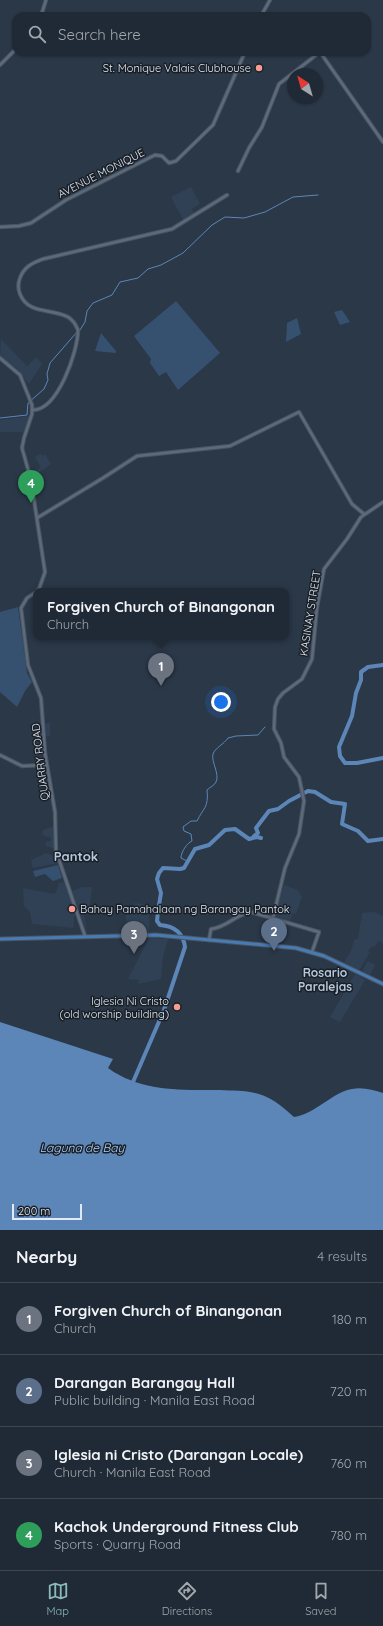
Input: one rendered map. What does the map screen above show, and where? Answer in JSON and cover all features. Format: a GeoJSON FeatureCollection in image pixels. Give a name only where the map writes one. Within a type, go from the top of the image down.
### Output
{"type":"FeatureCollection","features":[{"type":"Feature","properties":{"kind":"main road"},"geometry":{"type":"LineString","coordinates":[[0,939],[136,935],[173,936],[264,944],[312,952],[338,962],[383,984]]}},
{"type":"Feature","properties":{"kind":"street"},"geometry":{"type":"LineString","coordinates":[[42,12],[46,0]]}},
{"type":"Feature","properties":{"kind":"street"},"geometry":{"type":"LineString","coordinates":[[263,12],[270,0]]}},
{"type":"Feature","properties":{"kind":"street"},"geometry":{"type":"LineString","coordinates":[[0,65],[12,53]]}},
{"type":"Feature","properties":{"kind":"street","name":"AVENUE MONIQUE"},"geometry":{"type":"LineString","coordinates":[[0,227],[20,226],[32,223],[66,200],[155,155],[162,156],[169,163],[176,161],[213,125],[243,56]]}},
{"type":"Feature","properties":{"kind":"street"},"geometry":{"type":"LineString","coordinates":[[238,171],[249,148],[262,127],[279,84],[315,56]]}},
{"type":"Feature","properties":{"kind":"street"},"geometry":{"type":"LineString","coordinates":[[323,56],[383,142]]}},
{"type":"Feature","properties":{"kind":"street"},"geometry":{"type":"LineString","coordinates":[[33,410],[46,406],[61,384],[70,364],[78,331],[73,321],[68,317],[38,310],[24,302],[18,290],[18,283],[23,272],[28,266],[43,260],[172,229],[227,195]]}},
{"type":"Feature","properties":{"kind":"street","name":"QUARRY ROAD"},"geometry":{"type":"LineString","coordinates":[[0,358],[17,371],[30,398],[33,410],[22,448],[31,480],[45,572],[39,588]]}},
{"type":"Feature","properties":{"kind":"street"},"geometry":{"type":"LineString","coordinates":[[37,518],[137,456],[230,446],[299,412],[352,504],[364,514],[383,502]]}},
{"type":"Feature","properties":{"kind":"street","name":"KASINAY STREET"},"geometry":{"type":"LineString","coordinates":[[274,918],[285,868],[299,834],[304,799],[299,777],[284,757],[281,743],[274,729],[275,707],[278,699],[283,693],[302,679],[312,659],[317,606],[324,569],[347,540],[364,514]]}},
{"type":"Feature","properties":{"kind":"street","name":"QUARRY ROAD"},"geometry":{"type":"LineString","coordinates":[[33,594],[21,605],[20,612],[29,672],[41,698],[46,765],[54,812],[56,851],[85,936]]}},
{"type":"Feature","properties":{"kind":"street"},"geometry":{"type":"LineString","coordinates":[[0,755],[22,766],[46,765]]}},
{"type":"Feature","properties":{"kind":"street"},"geometry":{"type":"LineString","coordinates":[[209,940],[211,929],[218,928],[248,913],[274,918],[319,932],[312,952]]}},
{"type":"Feature","properties":{"kind":"shaded area"},"geometry":{"type":"Polygon","coordinates":[[[191,187],[200,204],[192,209],[194,214],[184,221],[171,197],[191,187]]]}},
{"type":"Feature","properties":{"kind":"shaded area"},"geometry":{"type":"Polygon","coordinates":[[[176,301],[220,353],[178,390],[166,372],[159,376],[150,363],[151,359],[134,336],[176,301]]]}},
{"type":"Feature","properties":{"kind":"shaded area"},"geometry":{"type":"Polygon","coordinates":[[[342,310],[350,322],[340,325],[334,312],[342,310]]]}},
{"type":"Feature","properties":{"kind":"shaded area"},"geometry":{"type":"Polygon","coordinates":[[[297,318],[301,334],[286,342],[287,323],[297,318]]]}},
{"type":"Feature","properties":{"kind":"shaded area"},"geometry":{"type":"Polygon","coordinates":[[[101,333],[116,351],[116,353],[95,351],[101,333]]]}},
{"type":"Feature","properties":{"kind":"shaded area"},"geometry":{"type":"Polygon","coordinates":[[[1,339],[27,366],[36,357],[42,364],[29,384],[17,369],[0,356],[1,339]]]}},
{"type":"Feature","properties":{"kind":"shaded area"},"geometry":{"type":"Polygon","coordinates":[[[30,416],[24,432],[0,432],[0,420],[30,416]]]}},
{"type":"Feature","properties":{"kind":"shaded area"},"geometry":{"type":"Polygon","coordinates":[[[41,454],[43,456],[45,454],[51,464],[33,475],[32,472],[41,468],[35,457],[41,454]]]}},
{"type":"Feature","properties":{"kind":"shaded area"},"geometry":{"type":"Polygon","coordinates":[[[18,607],[27,673],[32,682],[25,691],[17,707],[0,692],[0,612],[18,607]]]}},
{"type":"Feature","properties":{"kind":"shaded area"},"geometry":{"type":"Polygon","coordinates":[[[45,723],[50,723],[50,736],[46,736],[45,723]]]}},
{"type":"Feature","properties":{"kind":"shaded area"},"geometry":{"type":"Polygon","coordinates":[[[54,826],[54,849],[45,845],[47,841],[50,842],[51,838],[42,835],[43,830],[54,826]]]}},
{"type":"Feature","properties":{"kind":"shaded area"},"geometry":{"type":"Polygon","coordinates":[[[46,853],[56,857],[58,863],[33,868],[31,860],[46,853]]]}},
{"type":"Feature","properties":{"kind":"shaded area"},"geometry":{"type":"Polygon","coordinates":[[[58,865],[62,878],[53,881],[45,874],[35,877],[33,871],[58,865]]]}},
{"type":"Feature","properties":{"kind":"shaded area"},"geometry":{"type":"Polygon","coordinates":[[[64,882],[73,903],[69,904],[72,913],[75,913],[73,928],[32,924],[30,912],[24,906],[23,888],[55,894],[59,883],[64,882]]]}},
{"type":"Feature","properties":{"kind":"shaded area"},"geometry":{"type":"Polygon","coordinates":[[[284,885],[298,890],[302,897],[296,914],[293,913],[290,921],[274,917],[284,885]]]}},
{"type":"Feature","properties":{"kind":"shaded area"},"geometry":{"type":"Polygon","coordinates":[[[82,887],[92,887],[90,905],[84,914],[87,931],[72,891],[82,887]]]}},
{"type":"Feature","properties":{"kind":"shaded area"},"geometry":{"type":"Polygon","coordinates":[[[134,903],[149,905],[149,933],[128,933],[125,910],[135,908],[134,903]]]}},
{"type":"Feature","properties":{"kind":"shaded area"},"geometry":{"type":"Polygon","coordinates":[[[374,912],[383,916],[383,944],[378,941],[375,946],[370,948],[368,951],[370,952],[359,970],[344,963],[351,951],[354,940],[358,939],[362,913],[374,912]]]}},
{"type":"Feature","properties":{"kind":"shaded area"},"geometry":{"type":"Polygon","coordinates":[[[149,938],[168,939],[163,957],[161,979],[138,984],[139,980],[128,979],[149,938]]]}},
{"type":"Feature","properties":{"kind":"shaded area"},"geometry":{"type":"Polygon","coordinates":[[[368,961],[375,965],[370,975],[362,971],[368,961]]]}},
{"type":"Feature","properties":{"kind":"shaded area"},"geometry":{"type":"Polygon","coordinates":[[[355,974],[365,980],[340,1022],[330,1017],[355,974]]]}},
{"type":"Feature","properties":{"kind":"water","name":"Laguna de Bay"},"geometry":{"type":"Polygon","coordinates":[[[0,1022],[113,1059],[108,1068],[134,1082],[162,1088],[257,1093],[267,1097],[283,1107],[294,1117],[310,1112],[338,1094],[352,1089],[360,1088],[383,1093],[383,1230],[0,1230],[0,1022]]]}},
{"type":"Feature","properties":{"kind":"waterway"},"geometry":{"type":"LineString","coordinates":[[80,330],[85,322],[87,311],[93,303],[112,295],[120,282],[138,278],[148,269],[161,265],[183,253],[212,225],[225,217],[244,218],[265,212],[293,197],[318,195]]}},
{"type":"Feature","properties":{"kind":"waterway"},"geometry":{"type":"LineString","coordinates":[[0,418],[27,415],[28,403],[44,389],[48,380],[47,374],[50,363],[77,332]]}},
{"type":"Feature","properties":{"kind":"waterway"},"geometry":{"type":"LineString","coordinates":[[383,665],[368,667],[361,672],[361,680],[356,693],[352,716],[339,747],[340,756],[345,763],[357,763],[383,758]]}},
{"type":"Feature","properties":{"kind":"waterway"},"geometry":{"type":"LineString","coordinates":[[187,861],[181,858],[181,856],[186,846],[192,841],[191,834],[184,831],[183,827],[191,821],[197,821],[207,801],[207,790],[216,782],[217,775],[213,761],[214,752],[228,738],[258,735],[265,727]]}},
{"type":"Feature","properties":{"kind":"waterway"},"geometry":{"type":"LineString","coordinates":[[254,836],[258,833],[256,828],[269,811],[278,809],[289,801],[308,791],[315,792],[331,802],[345,804],[342,824],[358,831],[368,841],[383,839]]}},
{"type":"Feature","properties":{"kind":"waterway"},"geometry":{"type":"LineString","coordinates":[[133,1082],[164,1010],[185,947],[182,937],[174,928],[160,925],[157,921],[161,893],[157,879],[159,873],[163,868],[184,868],[195,849],[209,845],[225,830],[235,829],[249,839],[257,837],[261,838]]}},
{"type":"Feature","properties":{"kind":"place","name":"St. Monique Valais Clubhouse"},"geometry":{"type":"Point","coordinates":[259,68]}},
{"type":"Feature","properties":{"kind":"place","name":"Kachok Underground Fitness Club"},"geometry":{"type":"Point","coordinates":[31,503]}},
{"type":"Feature","properties":{"kind":"place","name":"Forgiven Church of Binangonan"},"geometry":{"type":"Point","coordinates":[161,686]}},
{"type":"Feature","properties":{"kind":"place","name":"Bahay Pamahalaan ng Barangay Pantok"},"geometry":{"type":"Point","coordinates":[72,909]}},
{"type":"Feature","properties":{"kind":"place","name":"Darangan Barangay Hall"},"geometry":{"type":"Point","coordinates":[274,951]}},
{"type":"Feature","properties":{"kind":"place","name":"Iglesia ni Cristo (Darangan Locale)"},"geometry":{"type":"Point","coordinates":[134,954]}},
{"type":"Feature","properties":{"kind":"place","name":"Iglesia Ni Cristo (old worship building)"},"geometry":{"type":"Point","coordinates":[177,1007]}},
{"type":"Feature","properties":{"kind":"district","name":"Pantok"},"geometry":{"type":"Point","coordinates":[76,856]}},
{"type":"Feature","properties":{"kind":"district","name":"Rosario Paralejas"},"geometry":{"type":"Point","coordinates":[325,980]}}]}
